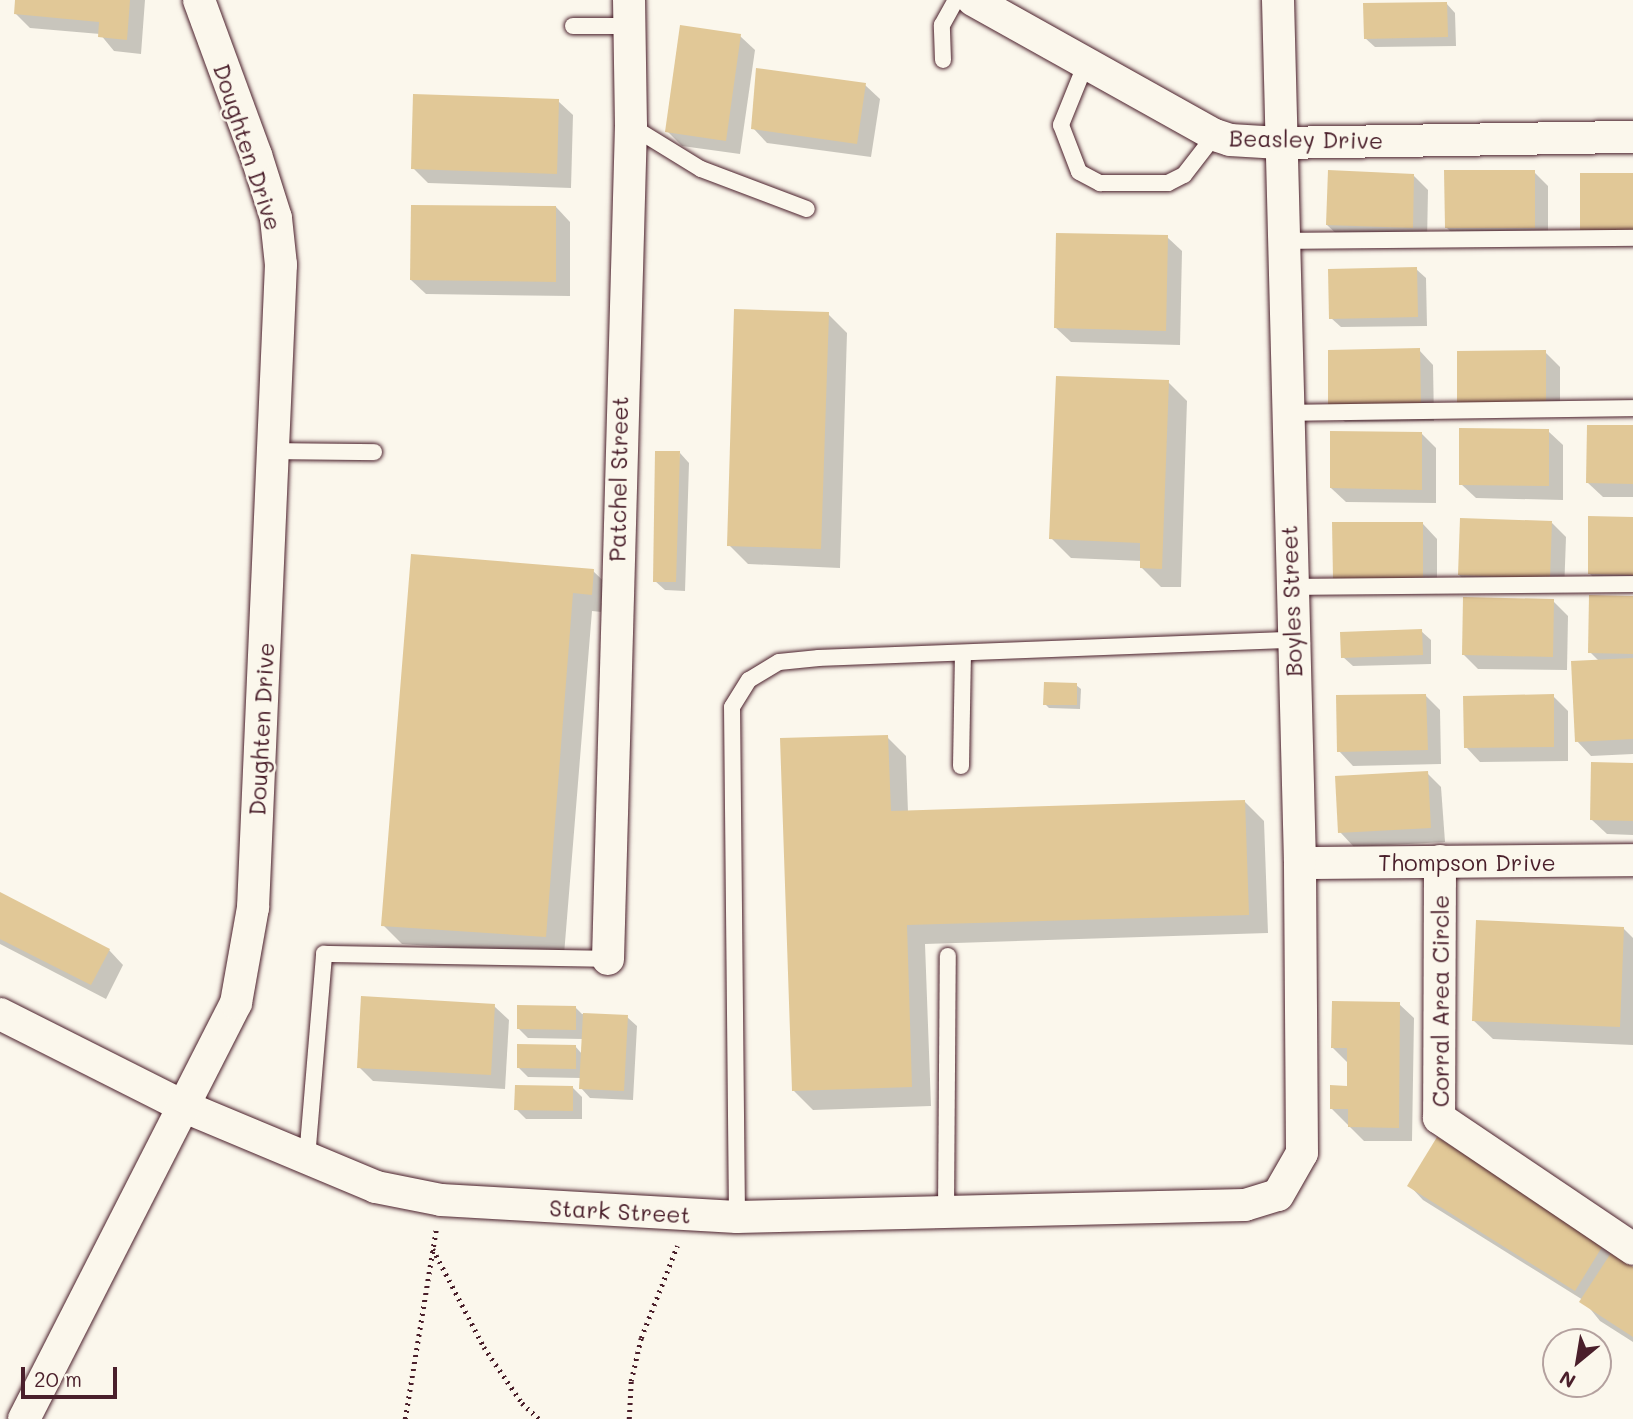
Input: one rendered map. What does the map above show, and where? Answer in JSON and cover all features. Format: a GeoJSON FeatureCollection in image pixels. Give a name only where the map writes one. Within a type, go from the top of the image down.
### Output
{"type":"FeatureCollection","features":[{"type":"Feature","properties":{"kind":"street","name":"Doughten Drive"},"geometry":{"type":"LineString","coordinates":[[24,1419],[236,1003],[245,967],[253,908],[281,265],[276,218],[199,0]]}},
{"type":"Feature","properties":{"kind":"street","name":"Beasley Drive"},"geometry":{"type":"LineString","coordinates":[[973,0],[1215,135],[1280,143],[1633,137]]}},
{"type":"Feature","properties":{"kind":"street","name":"Boyles Street"},"geometry":{"type":"LineString","coordinates":[[1278,0],[1291,640],[1300,863],[1302,1153],[1278,1195]]}},
{"type":"Feature","properties":{"kind":"street","name":"Patchel Street"},"geometry":{"type":"LineString","coordinates":[[608,959],[631,126],[629,13]]}},
{"type":"Feature","properties":{"kind":"street","name":"Thompson Drive"},"geometry":{"type":"LineString","coordinates":[[1300,863],[1633,860]]}},
{"type":"Feature","properties":{"kind":"street","name":"Corral Area Circle"},"geometry":{"type":"LineString","coordinates":[[1440,861],[1439,1118],[1633,1249]]}},
{"type":"Feature","properties":{"kind":"street","name":"Stark Street"},"geometry":{"type":"LineString","coordinates":[[0,1014],[185,1107],[376,1187],[441,1200],[737,1217],[1245,1205],[1278,1195]]}},
{"type":"Feature","properties":{"kind":"lane"},"geometry":{"type":"LineString","coordinates":[[943,60],[942,25],[956,0]]}},
{"type":"Feature","properties":{"kind":"lane"},"geometry":{"type":"LineString","coordinates":[[573,26],[629,13]]}},
{"type":"Feature","properties":{"kind":"lane"},"geometry":{"type":"LineString","coordinates":[[1086,63],[1061,125],[1079,172],[1100,183],[1168,183],[1184,175],[1215,135]]}},
{"type":"Feature","properties":{"kind":"lane"},"geometry":{"type":"LineString","coordinates":[[631,126],[701,169],[807,209]]}},
{"type":"Feature","properties":{"kind":"lane"},"geometry":{"type":"LineString","coordinates":[[1282,241],[1633,238]]}},
{"type":"Feature","properties":{"kind":"lane"},"geometry":{"type":"LineString","coordinates":[[1286,413],[1633,408]]}},
{"type":"Feature","properties":{"kind":"lane"},"geometry":{"type":"LineString","coordinates":[[273,451],[374,452]]}},
{"type":"Feature","properties":{"kind":"lane"},"geometry":{"type":"LineString","coordinates":[[1290,587],[1633,584]]}},
{"type":"Feature","properties":{"kind":"lane"},"geometry":{"type":"LineString","coordinates":[[737,1217],[732,707],[749,680],[779,662],[1291,640]]}},
{"type":"Feature","properties":{"kind":"lane"},"geometry":{"type":"LineString","coordinates":[[961,766],[963,654]]}},
{"type":"Feature","properties":{"kind":"lane"},"geometry":{"type":"LineString","coordinates":[[307,1158],[324,954],[608,959]]}},
{"type":"Feature","properties":{"kind":"lane"},"geometry":{"type":"LineString","coordinates":[[946,1212],[948,956]]}},
{"type":"Feature","properties":{"kind":"path"},"geometry":{"type":"LineString","coordinates":[[405,1419],[441,1200]]}},
{"type":"Feature","properties":{"kind":"path"},"geometry":{"type":"LineString","coordinates":[[629,1419],[631,1381],[641,1338],[689,1215]]}},
{"type":"Feature","properties":{"kind":"path"},"geometry":{"type":"LineString","coordinates":[[433,1249],[484,1347],[522,1403],[539,1419]]}},
{"type":"Feature","properties":{"kind":"building"},"geometry":{"type":"Polygon","coordinates":[[[15,0],[130,0],[127,40],[98,37],[99,22],[14,14],[15,0]]]}},
{"type":"Feature","properties":{"kind":"building"},"geometry":{"type":"Polygon","coordinates":[[[1447,2],[1448,37],[1364,39],[1363,3],[1447,2]]]}},
{"type":"Feature","properties":{"kind":"building"},"geometry":{"type":"Polygon","coordinates":[[[680,25],[741,34],[726,141],[665,132],[680,25]]]}},
{"type":"Feature","properties":{"kind":"building"},"geometry":{"type":"Polygon","coordinates":[[[756,68],[866,83],[857,144],[751,129],[756,68]]]}},
{"type":"Feature","properties":{"kind":"building"},"geometry":{"type":"Polygon","coordinates":[[[413,94],[559,99],[557,174],[411,169],[413,94]]]}},
{"type":"Feature","properties":{"kind":"building"},"geometry":{"type":"Polygon","coordinates":[[[1328,170],[1414,174],[1413,228],[1326,225],[1328,170]]]}},
{"type":"Feature","properties":{"kind":"building"},"geometry":{"type":"Polygon","coordinates":[[[1444,170],[1535,170],[1535,228],[1445,228],[1444,170]]]}},
{"type":"Feature","properties":{"kind":"building"},"geometry":{"type":"Polygon","coordinates":[[[1580,173],[1633,173],[1633,231],[1580,231],[1580,173]]]}},
{"type":"Feature","properties":{"kind":"building"},"geometry":{"type":"Polygon","coordinates":[[[411,205],[556,206],[556,282],[410,280],[411,205]]]}},
{"type":"Feature","properties":{"kind":"building"},"geometry":{"type":"Polygon","coordinates":[[[1056,233],[1168,235],[1166,331],[1054,328],[1056,233]]]}},
{"type":"Feature","properties":{"kind":"building"},"geometry":{"type":"Polygon","coordinates":[[[1417,267],[1418,317],[1329,319],[1328,269],[1417,267]]]}},
{"type":"Feature","properties":{"kind":"building"},"geometry":{"type":"Polygon","coordinates":[[[734,309],[829,312],[821,549],[727,546],[734,309]]]}},
{"type":"Feature","properties":{"kind":"building"},"geometry":{"type":"Polygon","coordinates":[[[1420,348],[1421,407],[1328,408],[1328,350],[1420,348]]]}},
{"type":"Feature","properties":{"kind":"building"},"geometry":{"type":"Polygon","coordinates":[[[1546,350],[1546,403],[1457,403],[1457,351],[1546,350]]]}},
{"type":"Feature","properties":{"kind":"building"},"geometry":{"type":"Polygon","coordinates":[[[1056,376],[1169,380],[1162,569],[1140,568],[1140,543],[1049,539],[1056,376]]]}},
{"type":"Feature","properties":{"kind":"building"},"geometry":{"type":"Polygon","coordinates":[[[1587,425],[1633,425],[1633,484],[1586,483],[1587,425]]]}},
{"type":"Feature","properties":{"kind":"building"},"geometry":{"type":"Polygon","coordinates":[[[1459,428],[1549,429],[1549,486],[1459,485],[1459,428]]]}},
{"type":"Feature","properties":{"kind":"building"},"geometry":{"type":"Polygon","coordinates":[[[1330,431],[1422,432],[1422,490],[1330,488],[1330,431]]]}},
{"type":"Feature","properties":{"kind":"building"},"geometry":{"type":"Polygon","coordinates":[[[655,451],[680,451],[676,582],[653,582],[655,451]]]}},
{"type":"Feature","properties":{"kind":"building"},"geometry":{"type":"Polygon","coordinates":[[[1588,516],[1633,517],[1633,575],[1588,574],[1588,516]]]}},
{"type":"Feature","properties":{"kind":"building"},"geometry":{"type":"Polygon","coordinates":[[[1460,518],[1552,521],[1550,579],[1458,575],[1460,518]]]}},
{"type":"Feature","properties":{"kind":"building"},"geometry":{"type":"Polygon","coordinates":[[[1332,522],[1423,522],[1423,580],[1333,579],[1332,522]]]}},
{"type":"Feature","properties":{"kind":"building"},"geometry":{"type":"Polygon","coordinates":[[[411,554],[594,569],[592,595],[573,593],[546,937],[381,926],[411,554]]]}},
{"type":"Feature","properties":{"kind":"building"},"geometry":{"type":"Polygon","coordinates":[[[1589,595],[1633,596],[1633,654],[1588,653],[1589,595]]]}},
{"type":"Feature","properties":{"kind":"building"},"geometry":{"type":"Polygon","coordinates":[[[1463,597],[1554,599],[1553,657],[1462,655],[1463,597]]]}},
{"type":"Feature","properties":{"kind":"building"},"geometry":{"type":"Polygon","coordinates":[[[1422,629],[1423,655],[1341,658],[1340,632],[1422,629]]]}},
{"type":"Feature","properties":{"kind":"building"},"geometry":{"type":"Polygon","coordinates":[[[1633,658],[1633,739],[1575,742],[1571,661],[1633,658]]]}},
{"type":"Feature","properties":{"kind":"building"},"geometry":{"type":"Polygon","coordinates":[[[1044,682],[1077,683],[1077,705],[1043,705],[1044,682]]]}},
{"type":"Feature","properties":{"kind":"building"},"geometry":{"type":"Polygon","coordinates":[[[1426,694],[1428,750],[1337,752],[1336,695],[1426,694]]]}},
{"type":"Feature","properties":{"kind":"building"},"geometry":{"type":"Polygon","coordinates":[[[1554,694],[1554,747],[1464,748],[1463,696],[1554,694]]]}},
{"type":"Feature","properties":{"kind":"building"},"geometry":{"type":"Polygon","coordinates":[[[888,735],[891,811],[1245,800],[1249,915],[907,925],[912,1087],[792,1091],[780,738],[888,735]]]}},
{"type":"Feature","properties":{"kind":"building"},"geometry":{"type":"Polygon","coordinates":[[[1591,762],[1633,763],[1633,821],[1590,820],[1591,762]]]}},
{"type":"Feature","properties":{"kind":"building"},"geometry":{"type":"Polygon","coordinates":[[[1428,771],[1431,828],[1338,833],[1335,776],[1428,771]]]}},
{"type":"Feature","properties":{"kind":"building"},"geometry":{"type":"Polygon","coordinates":[[[0,892],[110,949],[91,985],[0,939],[0,892]]]}},
{"type":"Feature","properties":{"kind":"building"},"geometry":{"type":"Polygon","coordinates":[[[1476,920],[1624,927],[1620,1027],[1472,1021],[1476,920]]]}},
{"type":"Feature","properties":{"kind":"building"},"geometry":{"type":"Polygon","coordinates":[[[361,996],[495,1004],[491,1075],[357,1068],[361,996]]]}},
{"type":"Feature","properties":{"kind":"building"},"geometry":{"type":"Polygon","coordinates":[[[1332,1001],[1400,1002],[1399,1128],[1348,1127],[1348,1109],[1330,1109],[1330,1085],[1347,1086],[1347,1048],[1331,1048],[1332,1001]]]}},
{"type":"Feature","properties":{"kind":"building"},"geometry":{"type":"Polygon","coordinates":[[[517,1005],[576,1006],[576,1030],[517,1029],[517,1005]]]}},
{"type":"Feature","properties":{"kind":"building"},"geometry":{"type":"Polygon","coordinates":[[[583,1013],[628,1015],[624,1091],[579,1089],[583,1013]]]}},
{"type":"Feature","properties":{"kind":"building"},"geometry":{"type":"Polygon","coordinates":[[[517,1044],[576,1045],[576,1069],[517,1068],[517,1044]]]}},
{"type":"Feature","properties":{"kind":"building"},"geometry":{"type":"Polygon","coordinates":[[[515,1085],[573,1086],[573,1111],[514,1110],[515,1085]]]}},
{"type":"Feature","properties":{"kind":"building"},"geometry":{"type":"Polygon","coordinates":[[[1437,1137],[1605,1242],[1575,1291],[1407,1186],[1437,1137]]]}},
{"type":"Feature","properties":{"kind":"building"},"geometry":{"type":"Polygon","coordinates":[[[1611,1253],[1633,1267],[1633,1337],[1579,1302],[1611,1253]]]}}]}
